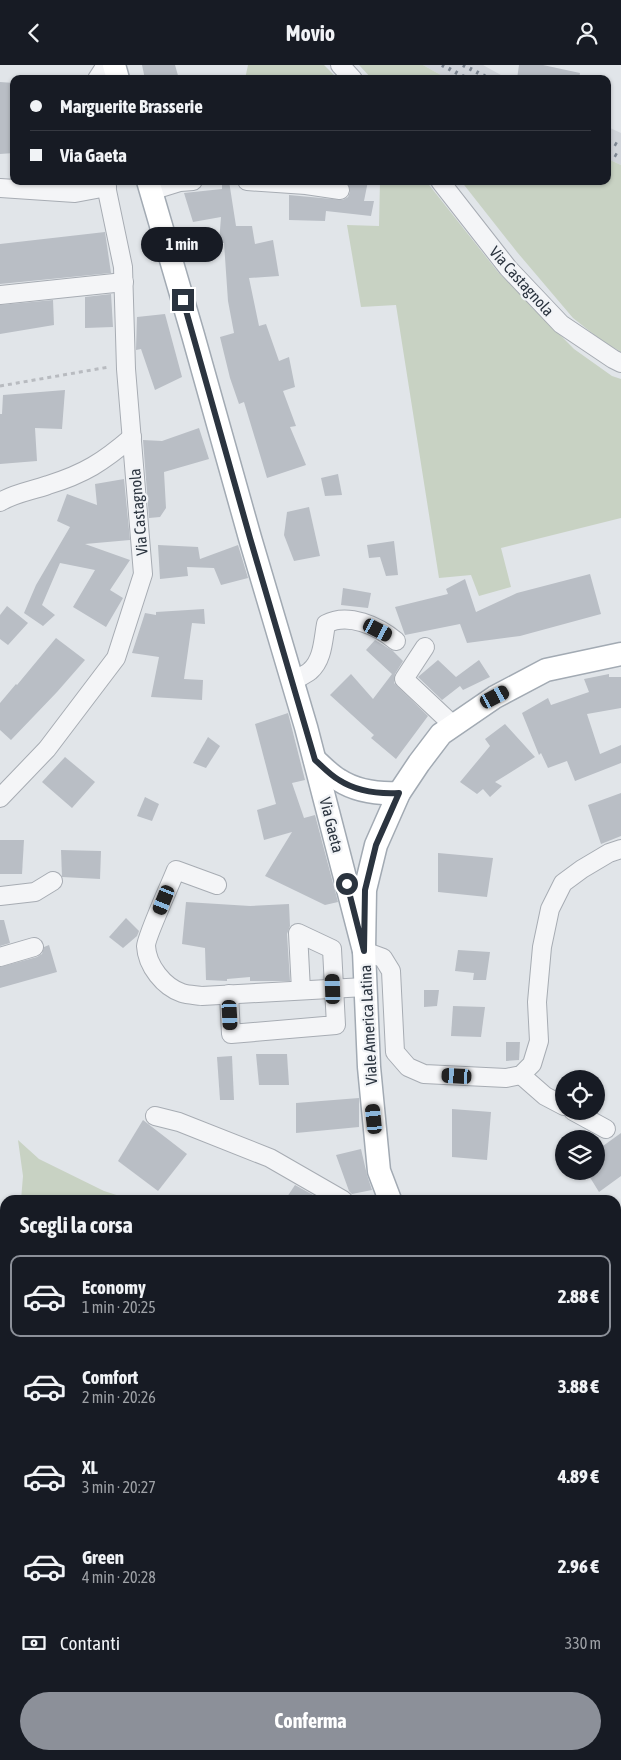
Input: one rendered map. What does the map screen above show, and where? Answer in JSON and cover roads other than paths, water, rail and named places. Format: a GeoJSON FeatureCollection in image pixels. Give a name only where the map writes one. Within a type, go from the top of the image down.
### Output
{"type":"FeatureCollection","features":[{"type":"Feature","properties":{"kind":"main road","name":"Via Gaeta"},"geometry":{"type":"LineString","coordinates":[[149,186],[293,681],[364,951]]}},
{"type":"Feature","properties":{"kind":"main road","name":"Viale America Latina"},"geometry":{"type":"LineString","coordinates":[[383,1195],[379,1171],[369,1067],[364,951],[365,890],[376,845],[399,793],[441,734],[495,697],[546,670],[621,654]]}},
{"type":"Feature","properties":{"kind":"main road"},"geometry":{"type":"LineString","coordinates":[[315,760],[338,780],[351,786],[383,794],[399,793]]}},
{"type":"Feature","properties":{"kind":"main road"},"geometry":{"type":"LineString","coordinates":[[334,832],[344,845],[352,848],[368,848],[376,845]]}},
{"type":"Feature","properties":{"kind":"street"},"geometry":{"type":"LineString","coordinates":[[340,65],[349,75]]}},
{"type":"Feature","properties":{"kind":"street"},"geometry":{"type":"LineString","coordinates":[[0,188],[75,193],[103,185]]}},
{"type":"Feature","properties":{"kind":"street","name":"Via Castagnola"},"geometry":{"type":"LineString","coordinates":[[0,798],[47,749],[116,657],[143,574],[126,358],[124,282],[121,257],[106,185]]}},
{"type":"Feature","properties":{"kind":"street"},"geometry":{"type":"LineString","coordinates":[[306,185],[340,190]]}},
{"type":"Feature","properties":{"kind":"street","name":"Via Castagnola"},"geometry":{"type":"LineString","coordinates":[[443,185],[508,267],[561,324],[621,363]]}},
{"type":"Feature","properties":{"kind":"street"},"geometry":{"type":"LineString","coordinates":[[0,295],[124,282]]}},
{"type":"Feature","properties":{"kind":"street"},"geometry":{"type":"LineString","coordinates":[[0,502],[10,495],[48,485],[90,469],[109,457],[132,437]]}},
{"type":"Feature","properties":{"kind":"street"},"geometry":{"type":"LineString","coordinates":[[293,681],[310,671],[317,663],[326,624],[333,620],[345,619],[368,625],[389,635],[396,641]]}},
{"type":"Feature","properties":{"kind":"street"},"geometry":{"type":"LineString","coordinates":[[426,647],[404,679],[453,725]]}},
{"type":"Feature","properties":{"kind":"street"},"geometry":{"type":"LineString","coordinates":[[364,951],[383,958],[391,971],[395,1052],[408,1067],[424,1074],[506,1078],[521,1075],[532,1064],[539,1041],[537,1002],[542,947],[550,909],[563,883],[608,853],[621,849]]}},
{"type":"Feature","properties":{"kind":"street"},"geometry":{"type":"LineString","coordinates":[[217,885],[176,870],[146,945],[150,963],[161,979],[172,989],[184,994],[202,996],[365,987]]}},
{"type":"Feature","properties":{"kind":"street"},"geometry":{"type":"LineString","coordinates":[[0,896],[35,892],[53,881]]}},
{"type":"Feature","properties":{"kind":"street"},"geometry":{"type":"LineString","coordinates":[[229,995],[231,1034],[336,1025],[332,949],[298,933],[301,991]]}},
{"type":"Feature","properties":{"kind":"street"},"geometry":{"type":"LineString","coordinates":[[0,957],[34,947]]}},
{"type":"Feature","properties":{"kind":"street"},"geometry":{"type":"LineString","coordinates":[[521,1075],[545,1096],[555,1101]]}},
{"type":"Feature","properties":{"kind":"street"},"geometry":{"type":"LineString","coordinates":[[155,1116],[179,1122],[270,1158],[334,1195]]}},
{"type":"Feature","properties":{"kind":"street"},"geometry":{"type":"LineString","coordinates":[[590,1120],[606,1129]]}},
{"type":"Feature","properties":{"kind":"railway"},"geometry":{"type":"LineString","coordinates":[[442,65],[461,75]]}},
{"type":"Feature","properties":{"kind":"railway"},"geometry":{"type":"LineString","coordinates":[[463,65],[482,75]]}},
{"type":"Feature","properties":{"kind":"railway"},"geometry":{"type":"LineString","coordinates":[[611,142],[621,147]]}},
{"type":"Feature","properties":{"kind":"railway"},"geometry":{"type":"LineString","coordinates":[[611,153],[621,158]]}}]}
